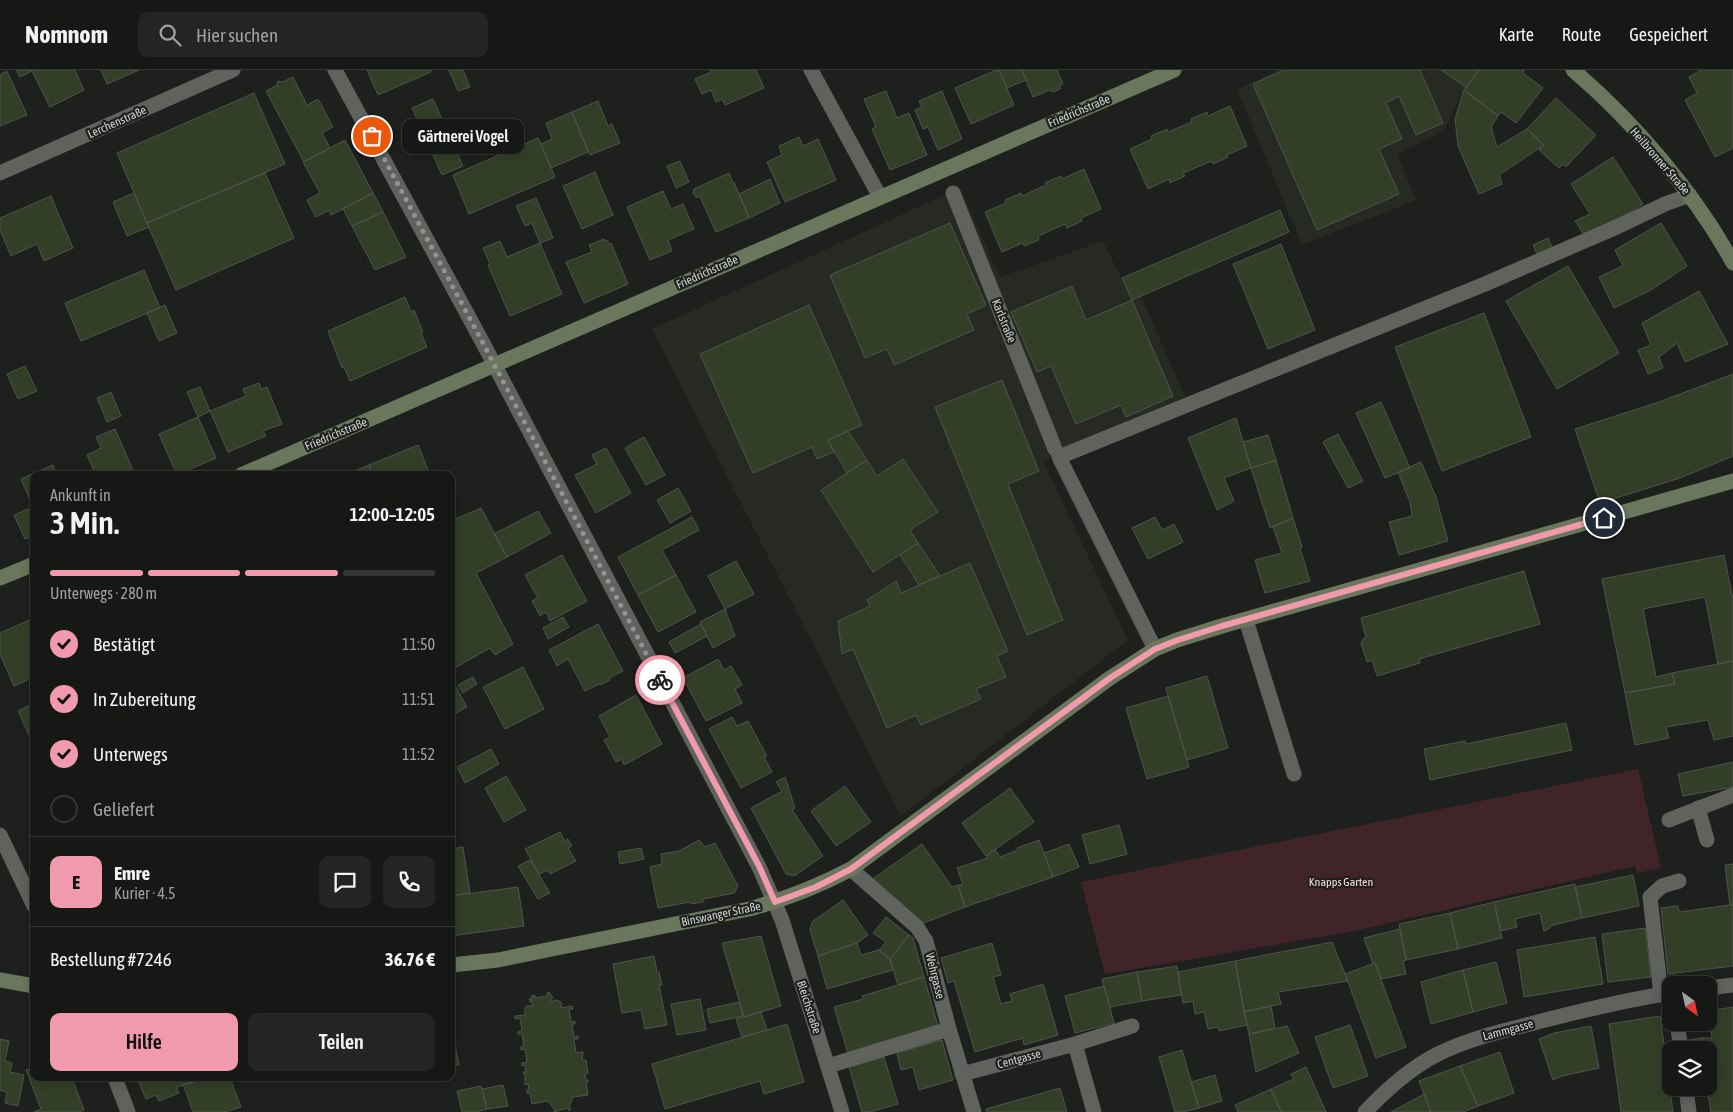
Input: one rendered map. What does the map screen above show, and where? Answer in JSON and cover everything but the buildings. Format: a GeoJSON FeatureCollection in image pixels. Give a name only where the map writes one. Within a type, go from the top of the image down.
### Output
{"type":"FeatureCollection","features":[{"type":"Feature","properties":{"kind":"main road","name":"Friedrichstraße"},"geometry":{"type":"LineString","coordinates":[[250,471],[1174,70]]}},
{"type":"Feature","properties":{"kind":"main road","name":"Heilbronner Straße"},"geometry":{"type":"LineString","coordinates":[[1573,70],[1589,83],[1651,148],[1690,195],[1733,263]]}},
{"type":"Feature","properties":{"kind":"main road","name":"Binswanger Straße"},"geometry":{"type":"LineString","coordinates":[[455,965],[498,960],[749,909],[816,887],[851,869],[1110,678],[1155,649],[1178,640],[1246,620],[1733,481]]}},
{"type":"Feature","properties":{"kind":"main road"},"geometry":{"type":"LineString","coordinates":[[0,578],[30,566]]}},
{"type":"Feature","properties":{"kind":"main road"},"geometry":{"type":"LineString","coordinates":[[0,980],[30,985]]}},
{"type":"Feature","properties":{"kind":"street","name":"Lerchenstraße"},"geometry":{"type":"LineString","coordinates":[[0,173],[233,70]]}},
{"type":"Feature","properties":{"kind":"street","name":"Bleichstraße"},"geometry":{"type":"LineString","coordinates":[[336,70],[495,365],[759,866],[775,902],[842,1112]]}},
{"type":"Feature","properties":{"kind":"street"},"geometry":{"type":"LineString","coordinates":[[811,70],[880,197]]}},
{"type":"Feature","properties":{"kind":"street","name":"Karlstraße"},"geometry":{"type":"LineString","coordinates":[[953,193],[1057,453],[1155,649]]}},
{"type":"Feature","properties":{"kind":"street"},"geometry":{"type":"LineString","coordinates":[[1057,453],[1485,284],[1690,195]]}},
{"type":"Feature","properties":{"kind":"street"},"geometry":{"type":"LineString","coordinates":[[1246,620],[1294,774]]}},
{"type":"Feature","properties":{"kind":"street"},"geometry":{"type":"LineString","coordinates":[[1668,820],[1733,795]]}},
{"type":"Feature","properties":{"kind":"street"},"geometry":{"type":"LineString","coordinates":[[1698,808],[1707,840]]}},
{"type":"Feature","properties":{"kind":"street"},"geometry":{"type":"LineString","coordinates":[[0,835],[30,898]]}},
{"type":"Feature","properties":{"kind":"street","name":"Wehrgasse"},"geometry":{"type":"LineString","coordinates":[[851,869],[922,933],[926,941],[949,1029],[974,1112]]}},
{"type":"Feature","properties":{"kind":"street"},"geometry":{"type":"LineString","coordinates":[[1663,976],[1650,896],[1662,886],[1679,881]]}},
{"type":"Feature","properties":{"kind":"street"},"geometry":{"type":"LineString","coordinates":[[1718,987],[1733,985]]}},
{"type":"Feature","properties":{"kind":"street","name":"Lammgasse"},"geometry":{"type":"LineString","coordinates":[[1365,1112],[1382,1094],[1409,1071],[1436,1055],[1480,1038],[1576,1012],[1662,995]]}},
{"type":"Feature","properties":{"kind":"street","name":"Centgasse"},"geometry":{"type":"LineString","coordinates":[[962,1074],[1075,1044],[1132,1026]]}},
{"type":"Feature","properties":{"kind":"street"},"geometry":{"type":"LineString","coordinates":[[828,1066],[949,1029]]}},
{"type":"Feature","properties":{"kind":"street"},"geometry":{"type":"LineString","coordinates":[[1075,1044],[1094,1112]]}},
{"type":"Feature","properties":{"kind":"street"},"geometry":{"type":"LineString","coordinates":[[116,1081],[128,1112]]}},
{"type":"Feature","properties":{"kind":"street"},"geometry":{"type":"LineString","coordinates":[[1687,1096],[1690,1112]]}},
{"type":"Feature","properties":{"kind":"shaded area"},"geometry":{"type":"Polygon","coordinates":[[[1278,70],[1479,70],[1464,90],[1444,131],[1397,154],[1416,200],[1302,245],[1237,89],[1278,70]]]}},
{"type":"Feature","properties":{"kind":"shaded area"},"geometry":{"type":"Polygon","coordinates":[[[960,188],[1000,277],[1103,241],[1132,300],[1141,296],[1185,397],[1043,461],[1128,640],[901,816],[652,329],[960,188]]]}},
{"type":"Feature","properties":{"kind":"green space","name":"Knapps Garten"},"geometry":{"type":"Polygon","coordinates":[[[1638,769],[1661,868],[1637,873],[1635,866],[1350,932],[1105,974],[1081,882],[1638,769]]]}},
{"type":"Feature","properties":{"kind":"way so far"},"geometry":{"type":"LineString","coordinates":[[372,136],[660,680]]}},
{"type":"Feature","properties":{"kind":"place","name":"Gärtnerei Vogel"},"geometry":{"type":"Point","coordinates":[372,136]}},
{"type":"Feature","properties":{"kind":"route"},"geometry":{"type":"LineString","coordinates":[[660,680],[759,866],[775,902],[816,887],[851,869],[1110,678],[1155,649],[1222,626],[1604,518]]}}]}
